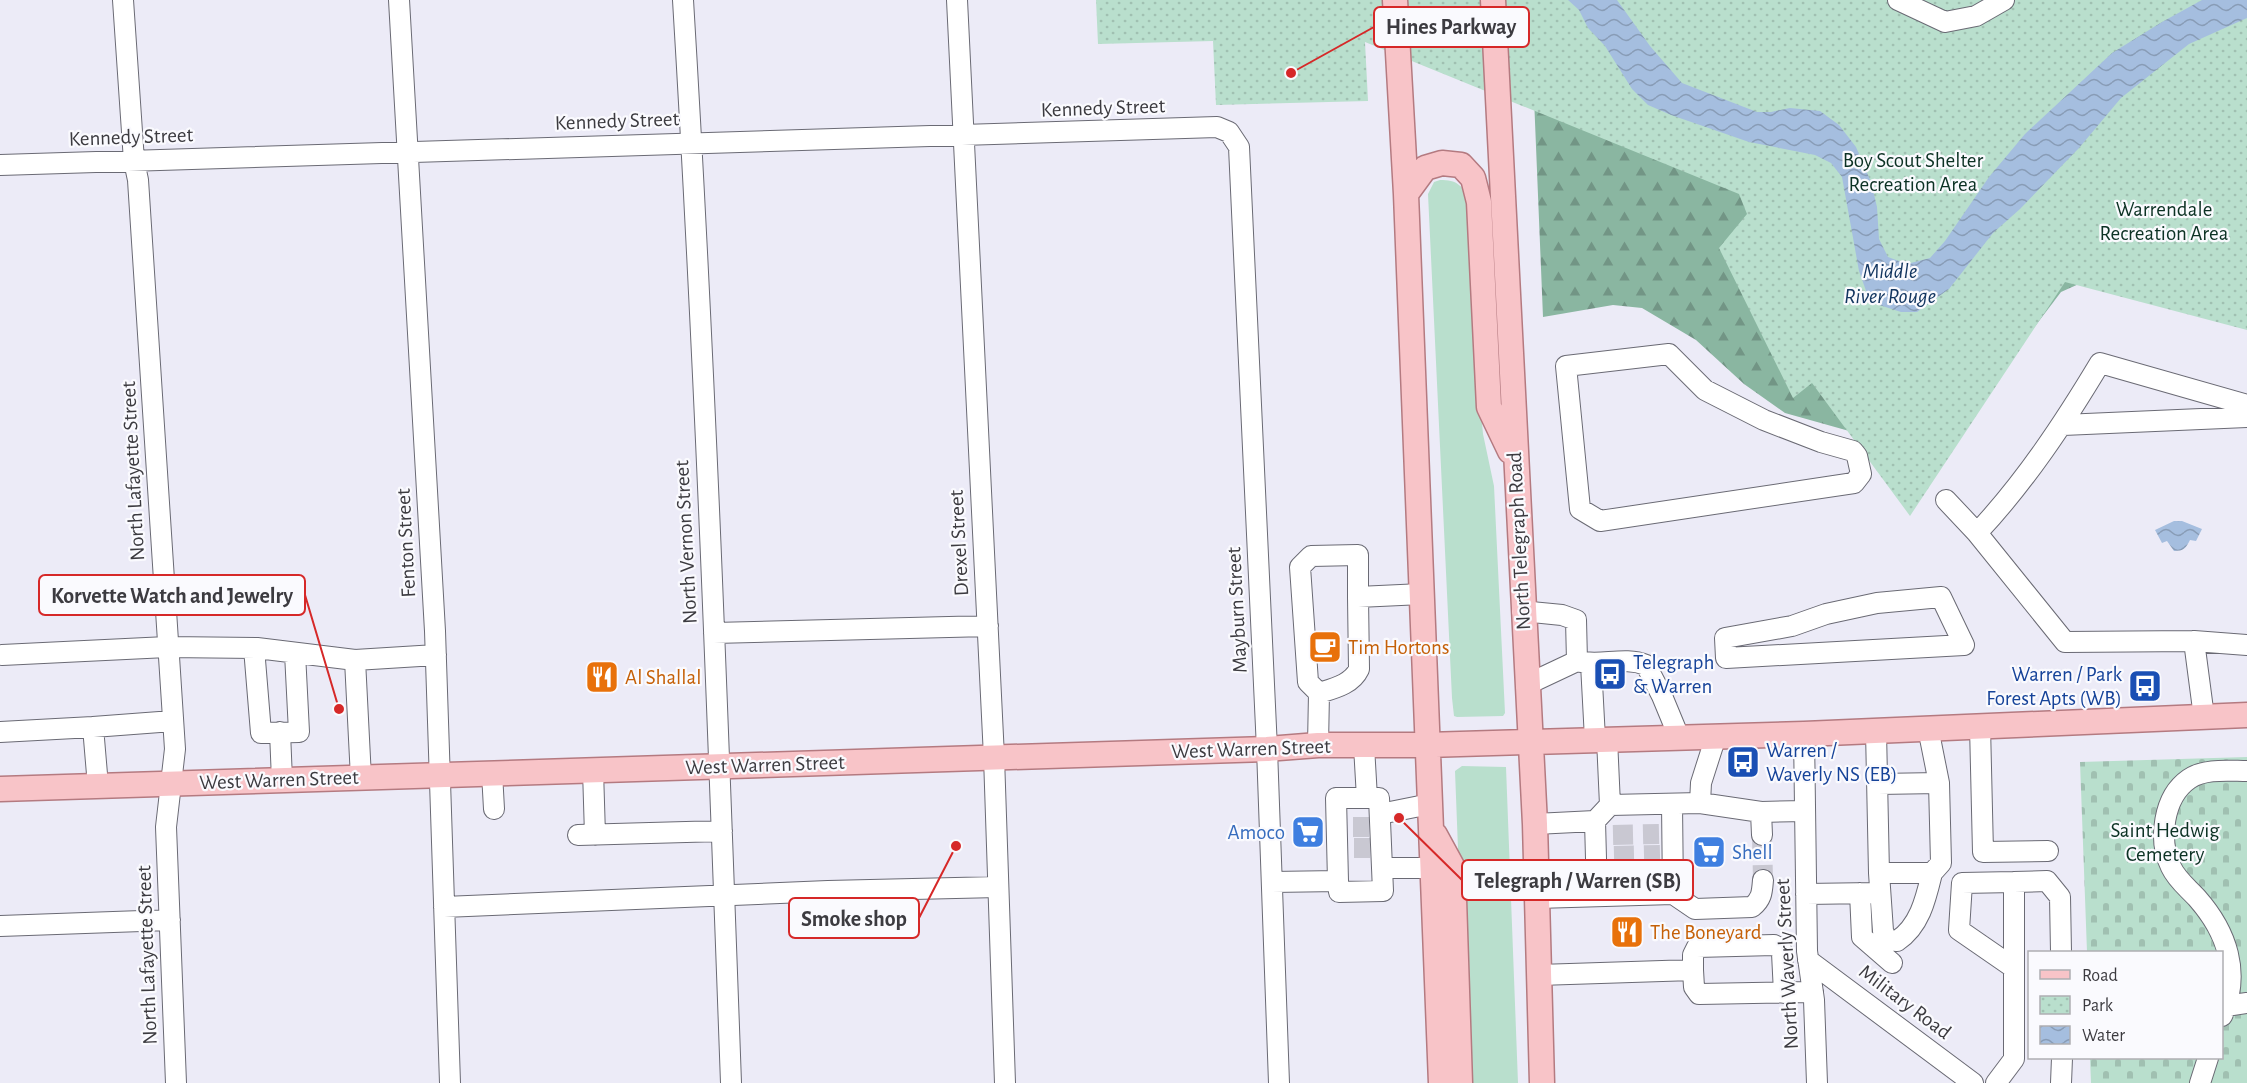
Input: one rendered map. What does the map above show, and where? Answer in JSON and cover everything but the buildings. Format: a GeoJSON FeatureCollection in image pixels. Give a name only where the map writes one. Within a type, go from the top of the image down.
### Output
{"type":"FeatureCollection","features":[{"type":"Feature","properties":{"kind":"main road"},"geometry":{"type":"LineString","coordinates":[[1395,0],[1406,194],[1441,1083]]}},
{"type":"Feature","properties":{"kind":"main road","name":"North Telegraph Road"},"geometry":{"type":"LineString","coordinates":[[1494,9],[1522,611],[1535,824],[1542,1083]]}},
{"type":"Feature","properties":{"kind":"main road"},"geometry":{"type":"LineString","coordinates":[[1406,194],[1425,168],[1442,163],[1461,165],[1473,178],[1479,202],[1489,406],[1516,461]]}},
{"type":"Feature","properties":{"kind":"main road","name":"West Warren Street"},"geometry":{"type":"LineString","coordinates":[[0,789],[1267,749],[1318,745],[1427,745],[1804,734],[2247,715]]}},
{"type":"Feature","properties":{"kind":"main road"},"geometry":{"type":"LineString","coordinates":[[1432,831],[1453,868],[1460,1083]]}},
{"type":"Feature","properties":{"kind":"street","name":"North Lafayette Street"},"geometry":{"type":"LineString","coordinates":[[123,0],[134,161],[138,180],[175,749],[166,827],[176,1083]]}},
{"type":"Feature","properties":{"kind":"street","name":"Fenton Street"},"geometry":{"type":"LineString","coordinates":[[399,0],[436,656],[450,1083]]}},
{"type":"Feature","properties":{"kind":"street","name":"North Vernon Street"},"geometry":{"type":"LineString","coordinates":[[683,0],[692,143],[720,766],[731,1083]]}},
{"type":"Feature","properties":{"kind":"street","name":"Drexel Street"},"geometry":{"type":"LineString","coordinates":[[957,0],[994,757],[1005,1083]]}},
{"type":"Feature","properties":{"kind":"street"},"geometry":{"type":"LineString","coordinates":[[1898,0],[1945,22],[1977,16],[2004,0]]}},
{"type":"Feature","properties":{"kind":"street","name":"Kennedy Street"},"geometry":{"type":"LineString","coordinates":[[0,165],[1218,128],[1233,136]]}},
{"type":"Feature","properties":{"kind":"street","name":"Mayburn Street"},"geometry":{"type":"LineString","coordinates":[[1233,136],[1239,147],[1267,749],[1279,1083]]}},
{"type":"Feature","properties":{"kind":"street"},"geometry":{"type":"LineString","coordinates":[[1669,354],[1705,390],[1764,420],[1821,442],[1853,451],[1857,456],[1861,474],[1854,483],[1600,521],[1580,509],[1566,366],[1669,354]]}},
{"type":"Feature","properties":{"kind":"street"},"geometry":{"type":"LineString","coordinates":[[1977,533],[1998,511],[2063,425],[2100,363],[2247,405]]}},
{"type":"Feature","properties":{"kind":"street"},"geometry":{"type":"LineString","coordinates":[[2063,425],[2247,417]]}},
{"type":"Feature","properties":{"kind":"street"},"geometry":{"type":"LineString","coordinates":[[1946,501],[1977,533],[2066,642],[2194,641],[2247,645]]}},
{"type":"Feature","properties":{"kind":"street"},"geometry":{"type":"LineString","coordinates":[[1318,745],[1319,693],[1308,682],[1300,567],[1311,556],[1358,555],[1359,669],[1355,678],[1319,693]]}},
{"type":"Feature","properties":{"kind":"street"},"geometry":{"type":"LineString","coordinates":[[1358,597],[1422,594]]}},
{"type":"Feature","properties":{"kind":"street"},"geometry":{"type":"LineString","coordinates":[[1941,597],[1964,645],[1726,658],[1725,638],[1792,626],[1826,614],[1877,603],[1941,597]]}},
{"type":"Feature","properties":{"kind":"street"},"geometry":{"type":"LineString","coordinates":[[1522,611],[1562,615],[1576,620],[1601,739],[1610,805],[1601,831],[1605,856],[1598,896]]}},
{"type":"Feature","properties":{"kind":"street"},"geometry":{"type":"LineString","coordinates":[[714,633],[988,626]]}},
{"type":"Feature","properties":{"kind":"street"},"geometry":{"type":"LineString","coordinates":[[2194,641],[2204,717]]}},
{"type":"Feature","properties":{"kind":"street"},"geometry":{"type":"LineString","coordinates":[[2,655],[167,647],[254,648],[355,660],[436,656]]}},
{"type":"Feature","properties":{"kind":"street"},"geometry":{"type":"LineString","coordinates":[[254,648],[261,733],[299,732],[295,653]]}},
{"type":"Feature","properties":{"kind":"street"},"geometry":{"type":"LineString","coordinates":[[355,660],[361,777]]}},
{"type":"Feature","properties":{"kind":"street"},"geometry":{"type":"LineString","coordinates":[[1526,685],[1584,663],[1636,661],[1646,665],[1679,737]]}},
{"type":"Feature","properties":{"kind":"street"},"geometry":{"type":"LineString","coordinates":[[0,732],[173,721]]}},
{"type":"Feature","properties":{"kind":"street"},"geometry":{"type":"LineString","coordinates":[[1980,726],[1983,852],[2048,851]]}},
{"type":"Feature","properties":{"kind":"street"},"geometry":{"type":"LineString","coordinates":[[93,727],[98,786]]}},
{"type":"Feature","properties":{"kind":"street"},"geometry":{"type":"LineString","coordinates":[[1876,730],[1883,931],[1887,940],[1897,941],[1908,933],[1924,905],[1932,873],[1941,863],[1940,783],[1928,728]]}},
{"type":"Feature","properties":{"kind":"street"},"geometry":{"type":"LineString","coordinates":[[280,732],[282,780]]}},
{"type":"Feature","properties":{"kind":"street","name":"North Waverly Street"},"geometry":{"type":"LineString","coordinates":[[1804,734],[1806,894],[1817,1083]]}},
{"type":"Feature","properties":{"kind":"street"},"geometry":{"type":"LineString","coordinates":[[1700,803],[1701,783],[1716,736]]}},
{"type":"Feature","properties":{"kind":"street"},"geometry":{"type":"LineString","coordinates":[[1364,746],[1367,798]]}},
{"type":"Feature","properties":{"kind":"street"},"geometry":{"type":"LineString","coordinates":[[593,770],[587,835],[722,831]]}},
{"type":"Feature","properties":{"kind":"street"},"geometry":{"type":"LineString","coordinates":[[2224,1011],[2231,978],[2228,950],[2217,923],[2171,868],[2166,852],[2164,832],[2166,812],[2175,795],[2189,779],[2207,772],[2247,771]]}},
{"type":"Feature","properties":{"kind":"street"},"geometry":{"type":"LineString","coordinates":[[492,773],[494,809]]}},
{"type":"Feature","properties":{"kind":"street"},"geometry":{"type":"LineString","coordinates":[[1878,784],[1940,783]]}},
{"type":"Feature","properties":{"kind":"street"},"geometry":{"type":"LineString","coordinates":[[1364,825],[1336,798],[1380,798],[1364,825],[1361,848],[1338,881],[1339,892],[1383,891],[1382,868]]}},
{"type":"Feature","properties":{"kind":"street"},"geometry":{"type":"LineString","coordinates":[[1610,805],[1700,803],[1761,812],[1805,811]]}},
{"type":"Feature","properties":{"kind":"street"},"geometry":{"type":"LineString","coordinates":[[1364,825],[1430,804]]}},
{"type":"Feature","properties":{"kind":"street"},"geometry":{"type":"LineString","coordinates":[[1672,804],[1665,834],[1673,894]]}},
{"type":"Feature","properties":{"kind":"street"},"geometry":{"type":"LineString","coordinates":[[1761,812],[1762,835]]}},
{"type":"Feature","properties":{"kind":"street"},"geometry":{"type":"LineString","coordinates":[[1535,824],[1601,831]]}},
{"type":"Feature","properties":{"kind":"street"},"geometry":{"type":"LineString","coordinates":[[1361,848],[1364,825]]}},
{"type":"Feature","properties":{"kind":"street"},"geometry":{"type":"LineString","coordinates":[[1361,848],[1382,868],[1433,868]]}},
{"type":"Feature","properties":{"kind":"street"},"geometry":{"type":"LineString","coordinates":[[1806,894],[1860,893],[1880,883],[1932,873]]}},
{"type":"Feature","properties":{"kind":"street"},"geometry":{"type":"LineString","coordinates":[[1537,898],[1673,894],[1695,909],[1752,907],[1759,902],[1763,880]]}},
{"type":"Feature","properties":{"kind":"street"},"geometry":{"type":"LineString","coordinates":[[1272,882],[1338,881]]}},
{"type":"Feature","properties":{"kind":"street"},"geometry":{"type":"LineString","coordinates":[[2014,968],[1959,930],[1962,882],[2047,881],[2060,897],[2061,951]]}},
{"type":"Feature","properties":{"kind":"street"},"geometry":{"type":"LineString","coordinates":[[1996,1083],[2014,1059],[2014,882]]}},
{"type":"Feature","properties":{"kind":"street"},"geometry":{"type":"LineString","coordinates":[[444,907],[828,891],[998,887]]}},
{"type":"Feature","properties":{"kind":"street"},"geometry":{"type":"LineString","coordinates":[[1860,893],[1862,937],[1892,963]]}},
{"type":"Feature","properties":{"kind":"street"},"geometry":{"type":"LineString","coordinates":[[0,926],[170,920]]}},
{"type":"Feature","properties":{"kind":"street"},"geometry":{"type":"LineString","coordinates":[[1784,993],[1782,953],[1781,949],[1774,945],[1697,947],[1693,955],[1694,987],[1699,994],[1784,993],[1813,992]]}},
{"type":"Feature","properties":{"kind":"street","name":"Military Road"},"geometry":{"type":"LineString","coordinates":[[1809,960],[1973,1083]]}},
{"type":"Feature","properties":{"kind":"street"},"geometry":{"type":"LineString","coordinates":[[1539,975],[1693,970]]}},
{"type":"Feature","properties":{"kind":"street"},"geometry":{"type":"LineString","coordinates":[[2224,1011],[2247,1003]]}},
{"type":"Feature","properties":{"kind":"street"},"geometry":{"type":"LineString","coordinates":[[2061,1083],[2062,1059]]}},
{"type":"Feature","properties":{"kind":"street"},"geometry":{"type":"LineString","coordinates":[[2200,1083],[2208,1059]]}},
{"type":"Feature","properties":{"kind":"green space","name":"Boy Scout Shelter Recreation Area"},"geometry":{"type":"Polygon","coordinates":[[[1096,0],[2247,0],[2247,330],[2065,282],[1910,516],[1812,383],[1793,398],[1719,248],[1747,214],[1739,194],[1365,42],[1368,101],[1216,105],[1213,41],[1098,44],[1096,0]]]}},
{"type":"Feature","properties":{"kind":"green space","name":"Boy Scout Shelter Recreation Area"},"geometry":{"type":"Polygon","coordinates":[[[1530,0],[2247,0],[2119,266],[2061,292],[2001,371],[1867,436],[1785,413],[1744,384],[1696,340],[1642,308],[1613,305],[1543,317],[1530,0]]]}},
{"type":"Feature","properties":{"kind":"green space"},"geometry":{"type":"Polygon","coordinates":[[[1440,180],[1458,184],[1470,200],[1479,392],[1483,434],[1494,486],[1505,713],[1503,716],[1454,716],[1428,194],[1434,182],[1440,180]]]}},
{"type":"Feature","properties":{"kind":"green space","name":"Saint Hedwig Cemetery"},"geometry":{"type":"Polygon","coordinates":[[[2247,757],[2247,1083],[2091,1083],[2090,1059],[2223,1059],[2223,951],[2087,951],[2080,762],[2247,757]]]}},
{"type":"Feature","properties":{"kind":"green space"},"geometry":{"type":"Polygon","coordinates":[[[1462,766],[1506,767],[1518,1083],[1467,1083],[1455,771],[1462,766]]]}},
{"type":"Feature","properties":{"kind":"water","name":"Middle River Rouge"},"geometry":{"type":"Polygon","coordinates":[[[1568,0],[1617,0],[1650,46],[1682,83],[1757,112],[1790,108],[1820,111],[1839,125],[1856,147],[1871,182],[1877,207],[1879,239],[1888,257],[1907,264],[1930,258],[1945,241],[1989,177],[2025,134],[2112,53],[2202,0],[2247,0],[2247,18],[2189,44],[2121,98],[2079,148],[2020,209],[1993,233],[1949,289],[1917,312],[1901,312],[1870,302],[1859,271],[1842,177],[1831,163],[1815,155],[1749,142],[1648,105],[1632,89],[1605,46],[1588,28],[1579,10],[1568,0]]]}},
{"type":"Feature","properties":{"kind":"water"},"geometry":{"type":"Polygon","coordinates":[[[2174,521],[2182,521],[2202,529],[2196,541],[2190,540],[2184,548],[2177,551],[2174,551],[2167,541],[2162,543],[2155,530],[2174,521]]]}},
{"type":"Feature","properties":{"kind":"tunnel"},"geometry":{"type":"LineString","coordinates":[[1353,827],[1369,827]]}},
{"type":"Feature","properties":{"kind":"tunnel"},"geometry":{"type":"LineString","coordinates":[[1613,835],[1659,834]]}},
{"type":"Feature","properties":{"kind":"tunnel"},"geometry":{"type":"LineString","coordinates":[[1762,835],[1763,880]]}},
{"type":"Feature","properties":{"kind":"tunnel"},"geometry":{"type":"LineString","coordinates":[[1354,848],[1370,848]]}},
{"type":"Feature","properties":{"kind":"tunnel"},"geometry":{"type":"LineString","coordinates":[[1614,856],[1660,855]]}},
{"type":"Feature","properties":{"kind":"place","name":"Hines Parkway"},"geometry":{"type":"Point","coordinates":[1291,73]}},
{"type":"Feature","properties":{"kind":"place","name":"Tim Hortons"},"geometry":{"type":"Point","coordinates":[1325,647]}},
{"type":"Feature","properties":{"kind":"place","name":"Telegraph & Warren"},"geometry":{"type":"Point","coordinates":[1610,674]}},
{"type":"Feature","properties":{"kind":"place","name":"Al Shallal"},"geometry":{"type":"Point","coordinates":[602,677]}},
{"type":"Feature","properties":{"kind":"place","name":"Warren / Park Forest Apts (WB)"},"geometry":{"type":"Point","coordinates":[2145,686]}},
{"type":"Feature","properties":{"kind":"place","name":"Korvette Watch and Jewelry"},"geometry":{"type":"Point","coordinates":[339,709]}},
{"type":"Feature","properties":{"kind":"place","name":"Warren / Waverly NS (EB)"},"geometry":{"type":"Point","coordinates":[1743,762]}},
{"type":"Feature","properties":{"kind":"place","name":"Telegraph / Warren (SB)"},"geometry":{"type":"Point","coordinates":[1399,818]}},
{"type":"Feature","properties":{"kind":"place","name":"Amoco"},"geometry":{"type":"Point","coordinates":[1308,832]}},
{"type":"Feature","properties":{"kind":"place","name":"Smoke shop"},"geometry":{"type":"Point","coordinates":[956,846]}},
{"type":"Feature","properties":{"kind":"place","name":"Shell"},"geometry":{"type":"Point","coordinates":[1709,852]}},
{"type":"Feature","properties":{"kind":"place","name":"The Boneyard"},"geometry":{"type":"Point","coordinates":[1627,932]}},
{"type":"Feature","properties":{"kind":"park label","name":"Warrendale Recreation Area"},"geometry":{"type":"Point","coordinates":[2164,221]}}]}
